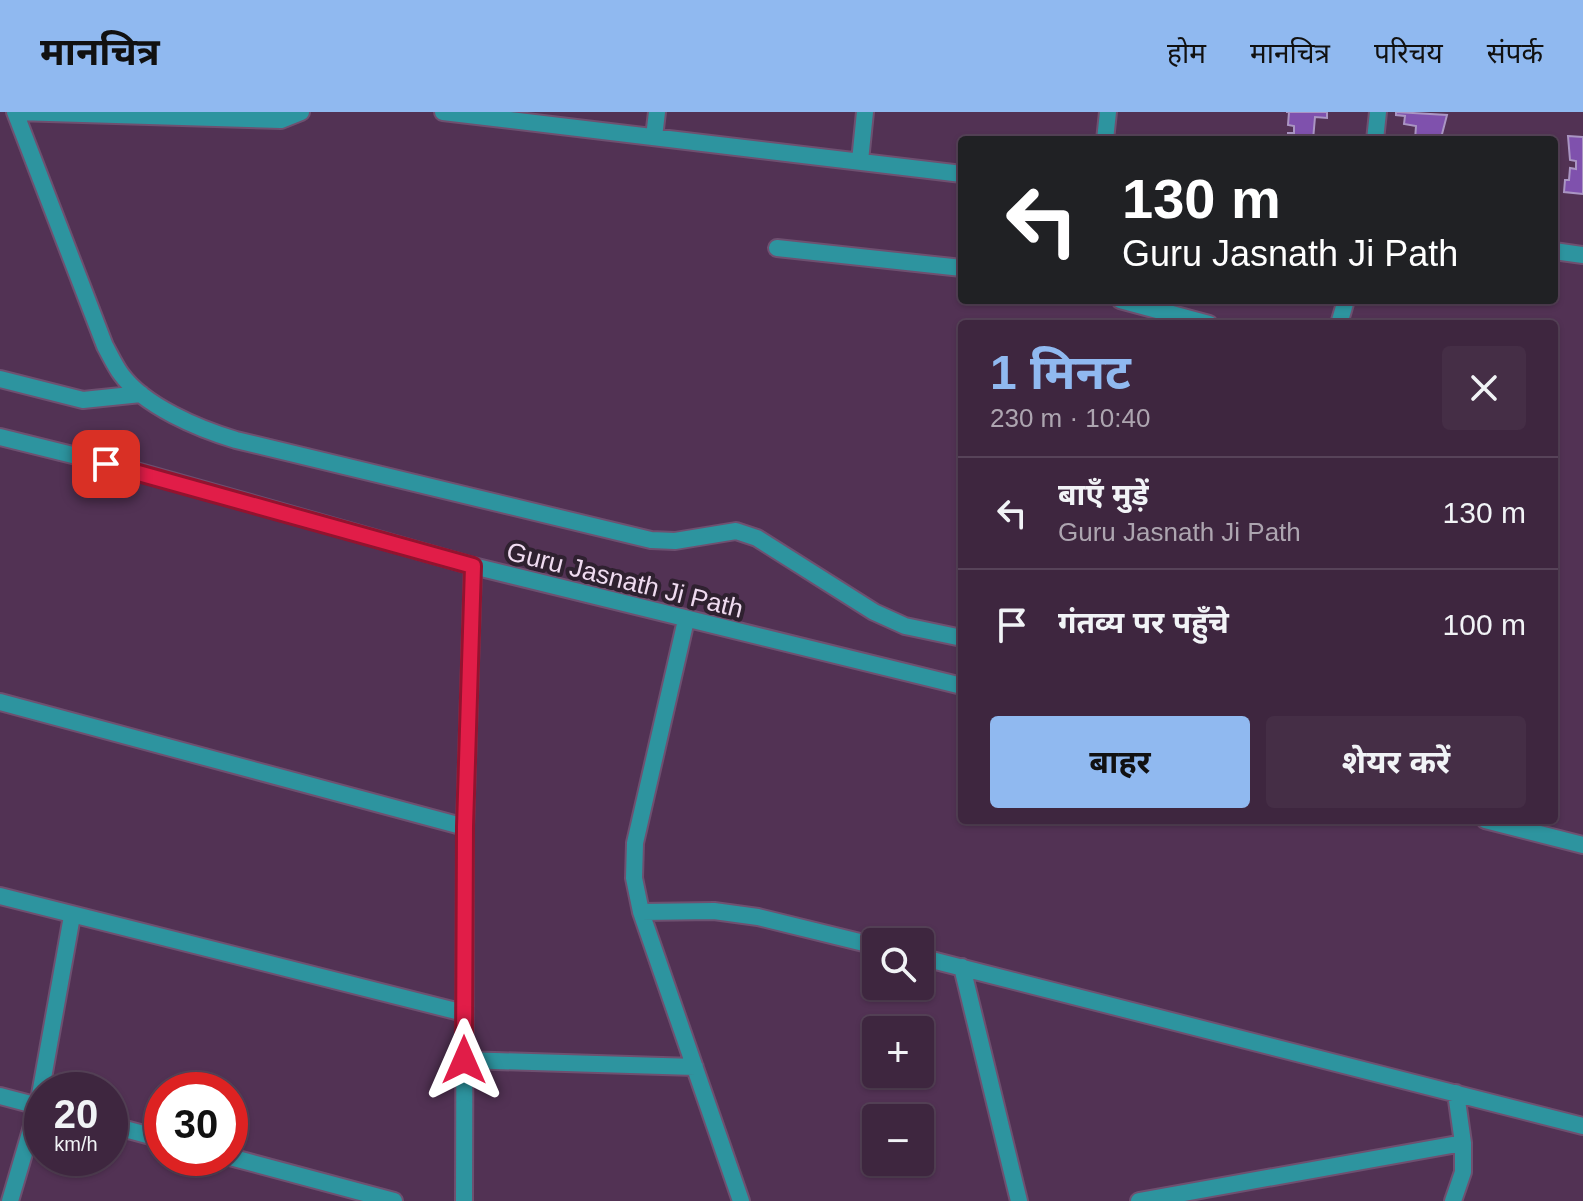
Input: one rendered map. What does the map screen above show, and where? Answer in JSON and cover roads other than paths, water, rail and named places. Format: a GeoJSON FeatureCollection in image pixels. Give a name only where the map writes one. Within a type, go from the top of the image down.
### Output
{"type":"FeatureCollection","features":[{"type":"Feature","properties":{"kind":"street"},"geometry":{"type":"LineString","coordinates":[[301,112],[281,120],[16,112],[105,346],[121,375],[141,394],[203,430],[236,440],[651,540],[675,541],[736,531],[757,538],[874,612],[905,626],[958,637]]}},
{"type":"Feature","properties":{"kind":"street"},"geometry":{"type":"LineString","coordinates":[[443,112],[958,173]]}},
{"type":"Feature","properties":{"kind":"street"},"geometry":{"type":"LineString","coordinates":[[654,137],[657,112]]}},
{"type":"Feature","properties":{"kind":"street"},"geometry":{"type":"LineString","coordinates":[[860,161],[865,112]]}},
{"type":"Feature","properties":{"kind":"street"},"geometry":{"type":"LineString","coordinates":[[1105,136],[1108,112]]}},
{"type":"Feature","properties":{"kind":"street"},"geometry":{"type":"LineString","coordinates":[[1375,136],[1378,112]]}},
{"type":"Feature","properties":{"kind":"street"},"geometry":{"type":"LineString","coordinates":[[777,248],[958,268]]}},
{"type":"Feature","properties":{"kind":"street"},"geometry":{"type":"LineString","coordinates":[[1558,252],[1583,255]]}},
{"type":"Feature","properties":{"kind":"street"},"geometry":{"type":"LineString","coordinates":[[1129,304],[1193,320]]}},
{"type":"Feature","properties":{"kind":"street"},"geometry":{"type":"LineString","coordinates":[[0,379],[83,400],[141,394]]}},
{"type":"Feature","properties":{"kind":"street","name":"Guru Jasnath Ji Path"},"geometry":{"type":"LineString","coordinates":[[0,437],[133,470],[473,566],[958,685]]}},
{"type":"Feature","properties":{"kind":"street"},"geometry":{"type":"LineString","coordinates":[[464,1201],[465,827],[473,566]]}},
{"type":"Feature","properties":{"kind":"street"},"geometry":{"type":"LineString","coordinates":[[686,620],[635,843],[634,878],[641,912],[741,1201]]}},
{"type":"Feature","properties":{"kind":"street"},"geometry":{"type":"LineString","coordinates":[[0,702],[465,827]]}},
{"type":"Feature","properties":{"kind":"street"},"geometry":{"type":"LineString","coordinates":[[1501,824],[1583,845]]}},
{"type":"Feature","properties":{"kind":"street"},"geometry":{"type":"LineString","coordinates":[[0,896],[464,1013]]}},
{"type":"Feature","properties":{"kind":"street"},"geometry":{"type":"LineString","coordinates":[[641,912],[714,911],[758,917],[862,943]]}},
{"type":"Feature","properties":{"kind":"street"},"geometry":{"type":"LineString","coordinates":[[46,1072],[72,916]]}},
{"type":"Feature","properties":{"kind":"street"},"geometry":{"type":"LineString","coordinates":[[934,960],[1583,1126]]}},
{"type":"Feature","properties":{"kind":"street"},"geometry":{"type":"LineString","coordinates":[[962,967],[1019,1201]]}},
{"type":"Feature","properties":{"kind":"street"},"geometry":{"type":"LineString","coordinates":[[464,1060],[695,1067]]}},
{"type":"Feature","properties":{"kind":"street"},"geometry":{"type":"LineString","coordinates":[[1453,1201],[1463,1172],[1463,1143],[1456,1093]]}},
{"type":"Feature","properties":{"kind":"street"},"geometry":{"type":"LineString","coordinates":[[0,1096],[24,1102]]}},
{"type":"Feature","properties":{"kind":"street"},"geometry":{"type":"LineString","coordinates":[[1140,1201],[1463,1143]]}},
{"type":"Feature","properties":{"kind":"street"},"geometry":{"type":"LineString","coordinates":[[10,1201],[24,1157]]}},
{"type":"Feature","properties":{"kind":"street"},"geometry":{"type":"LineString","coordinates":[[248,1162],[394,1201]]}}]}
